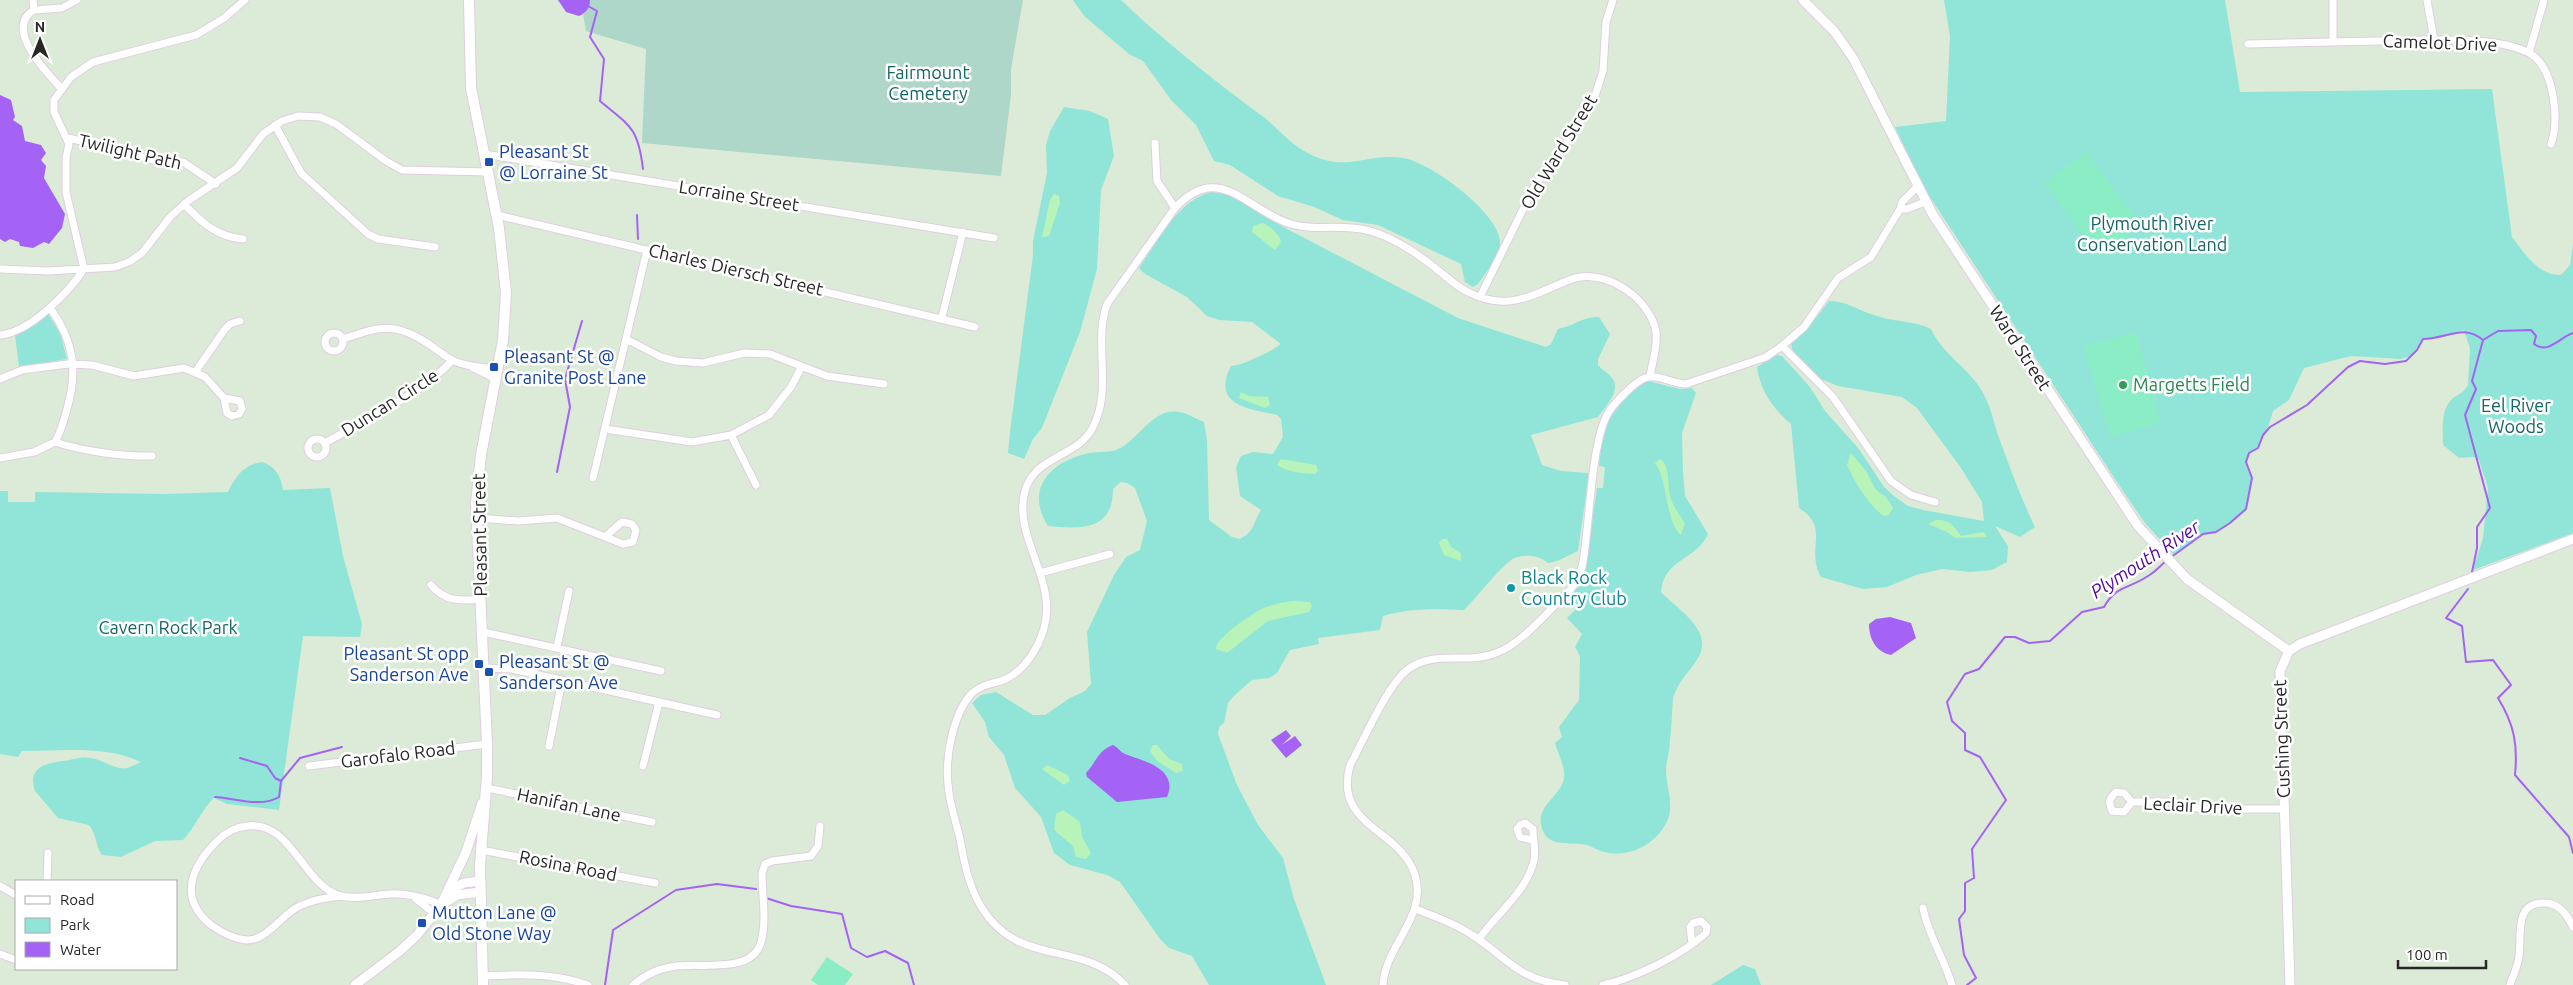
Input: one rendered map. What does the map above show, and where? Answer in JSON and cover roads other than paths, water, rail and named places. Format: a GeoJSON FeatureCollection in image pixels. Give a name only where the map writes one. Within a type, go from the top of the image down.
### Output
{"type":"FeatureCollection","features":[{"type":"Feature","properties":{"kind":"main road","name":"Pleasant Street"},"geometry":{"type":"LineString","coordinates":[[469,0],[469,72],[497,215],[506,293],[503,340],[478,473],[477,518],[487,744],[487,788],[480,881],[483,980]]}},
{"type":"Feature","properties":{"kind":"street"},"geometry":{"type":"LineString","coordinates":[[33,0],[34,10]]}},
{"type":"Feature","properties":{"kind":"street"},"geometry":{"type":"LineString","coordinates":[[61,88],[44,70],[27,44],[24,20],[27,14],[34,10],[62,8],[77,0]]}},
{"type":"Feature","properties":{"kind":"street"},"geometry":{"type":"LineString","coordinates":[[84,269],[66,192],[68,138],[54,112],[54,100],[61,88],[80,69],[93,62],[203,32],[245,0]]}},
{"type":"Feature","properties":{"kind":"street","name":"Old Ward Street"},"geometry":{"type":"LineString","coordinates":[[1480,297],[1534,187],[1572,135],[1594,99],[1603,71],[1606,22],[1613,0]]}},
{"type":"Feature","properties":{"kind":"street","name":"Ward Street"},"geometry":{"type":"LineString","coordinates":[[1803,0],[1834,31],[1853,58],[1925,202],[2119,500],[2174,566],[2208,596],[2289,651]]}},
{"type":"Feature","properties":{"kind":"street"},"geometry":{"type":"LineString","coordinates":[[2333,0],[2333,42]]}},
{"type":"Feature","properties":{"kind":"street"},"geometry":{"type":"LineString","coordinates":[[2428,0],[2434,40]]}},
{"type":"Feature","properties":{"kind":"street"},"geometry":{"type":"LineString","coordinates":[[2544,0],[2529,53],[2542,64],[2549,78],[2556,121],[2556,131],[2551,144]]}},
{"type":"Feature","properties":{"kind":"street","name":"Camelot Drive"},"geometry":{"type":"LineString","coordinates":[[2248,44],[2434,40],[2494,44],[2529,53]]}},
{"type":"Feature","properties":{"kind":"street"},"geometry":{"type":"LineString","coordinates":[[0,269],[31,271],[84,269],[115,267],[129,262],[148,247],[171,216],[184,204],[237,168],[257,140],[275,125],[298,116],[320,117],[336,124],[386,161],[402,170],[488,172]]}},
{"type":"Feature","properties":{"kind":"street"},"geometry":{"type":"LineString","coordinates":[[275,125],[284,146],[301,173],[368,234],[378,239],[436,247]]}},
{"type":"Feature","properties":{"kind":"street","name":"Twilight Path"},"geometry":{"type":"LineString","coordinates":[[68,138],[152,160],[183,162],[216,184]]}},
{"type":"Feature","properties":{"kind":"street"},"geometry":{"type":"LineString","coordinates":[[1155,143],[1158,181],[1175,208]]}},
{"type":"Feature","properties":{"kind":"street","name":"Lorraine Street"},"geometry":{"type":"LineString","coordinates":[[484,154],[994,238]]}},
{"type":"Feature","properties":{"kind":"street"},"geometry":{"type":"LineString","coordinates":[[1383,985],[1387,964],[1416,909],[1417,882],[1409,862],[1398,849],[1358,815],[1352,805],[1346,784],[1350,765],[1385,701],[1405,672],[1428,659],[1487,656],[1500,651],[1523,634],[1576,583],[1583,564],[1594,474],[1604,422],[1610,410],[1638,381],[1650,377],[1677,384],[1686,384],[1757,360],[1782,346],[1804,327],[1838,278],[1870,256],[1900,209],[1902,202],[1917,187]]}},
{"type":"Feature","properties":{"kind":"street"},"geometry":{"type":"LineString","coordinates":[[1125,985],[1106,968],[1089,960],[1027,946],[1012,939],[993,923],[972,890],[951,805],[948,764],[960,715],[972,693],[985,685],[1012,676],[1034,652],[1045,627],[1046,613],[1040,573],[1023,512],[1022,504],[1027,485],[1032,475],[1040,466],[1078,444],[1093,428],[1102,400],[1102,321],[1107,304],[1175,208],[1187,197],[1202,189],[1224,188],[1290,224],[1345,226],[1372,231],[1402,245],[1456,285],[1492,301],[1512,302],[1532,297],[1572,278],[1590,276],[1607,280],[1629,292],[1649,313],[1656,340],[1650,377]]}},
{"type":"Feature","properties":{"kind":"street"},"geometry":{"type":"LineString","coordinates":[[1900,209],[1907,210],[1925,202]]}},
{"type":"Feature","properties":{"kind":"street"},"geometry":{"type":"LineString","coordinates":[[184,204],[209,228],[222,235],[242,239]]}},
{"type":"Feature","properties":{"kind":"street","name":"Charles Diersch Street"},"geometry":{"type":"LineString","coordinates":[[497,215],[942,317],[975,327]]}},
{"type":"Feature","properties":{"kind":"street"},"geometry":{"type":"LineString","coordinates":[[942,317],[963,232]]}},
{"type":"Feature","properties":{"kind":"street"},"geometry":{"type":"LineString","coordinates":[[593,478],[647,250]]}},
{"type":"Feature","properties":{"kind":"street"},"geometry":{"type":"LineString","coordinates":[[0,335],[11,332],[51,308],[84,269]]}},
{"type":"Feature","properties":{"kind":"street"},"geometry":{"type":"LineString","coordinates":[[51,308],[61,324],[74,364],[73,389],[63,424],[55,442]]}},
{"type":"Feature","properties":{"kind":"street"},"geometry":{"type":"LineString","coordinates":[[196,371],[225,329],[230,324],[240,321]]}},
{"type":"Feature","properties":{"kind":"street"},"geometry":{"type":"LineString","coordinates":[[343,339],[377,328],[395,327],[414,334],[452,360],[497,374]]}},
{"type":"Feature","properties":{"kind":"street"},"geometry":{"type":"LineString","coordinates":[[626,339],[661,357],[676,361],[703,363],[744,353],[770,354],[801,368],[827,376],[884,384]]}},
{"type":"Feature","properties":{"kind":"street"},"geometry":{"type":"LineString","coordinates":[[1782,346],[1833,397],[1891,481],[1911,495],[1934,502]]}},
{"type":"Feature","properties":{"kind":"street","name":"Duncan Circle"},"geometry":{"type":"LineString","coordinates":[[325,443],[431,380],[452,360]]}},
{"type":"Feature","properties":{"kind":"street"},"geometry":{"type":"LineString","coordinates":[[0,379],[10,373],[35,367],[74,364],[92,365],[134,376],[155,374],[179,368],[196,371],[203,375],[224,398]]}},
{"type":"Feature","properties":{"kind":"street"},"geometry":{"type":"LineString","coordinates":[[605,429],[692,442],[731,435],[769,415],[791,387],[801,368]]}},
{"type":"Feature","properties":{"kind":"street"},"geometry":{"type":"LineString","coordinates":[[731,435],[756,485]]}},
{"type":"Feature","properties":{"kind":"street"},"geometry":{"type":"LineString","coordinates":[[0,458],[34,452],[55,442],[112,453],[152,456]]}},
{"type":"Feature","properties":{"kind":"street"},"geometry":{"type":"LineString","coordinates":[[477,518],[518,521],[557,518],[606,536]]}},
{"type":"Feature","properties":{"kind":"street"},"geometry":{"type":"LineString","coordinates":[[2289,651],[2300,644],[2573,538]]}},
{"type":"Feature","properties":{"kind":"street"},"geometry":{"type":"LineString","coordinates":[[1040,573],[1110,554]]}},
{"type":"Feature","properties":{"kind":"street"},"geometry":{"type":"LineString","coordinates":[[431,585],[440,595],[449,598],[481,598]]}},
{"type":"Feature","properties":{"kind":"street"},"geometry":{"type":"LineString","coordinates":[[557,647],[570,591]]}},
{"type":"Feature","properties":{"kind":"street"},"geometry":{"type":"LineString","coordinates":[[482,632],[661,671]]}},
{"type":"Feature","properties":{"kind":"street","name":"Cushing Street"},"geometry":{"type":"LineString","coordinates":[[2289,651],[2280,671],[2290,985]]}},
{"type":"Feature","properties":{"kind":"street"},"geometry":{"type":"LineString","coordinates":[[483,668],[502,667],[717,715]]}},
{"type":"Feature","properties":{"kind":"street"},"geometry":{"type":"LineString","coordinates":[[549,746],[562,681]]}},
{"type":"Feature","properties":{"kind":"street"},"geometry":{"type":"LineString","coordinates":[[643,766],[659,702]]}},
{"type":"Feature","properties":{"kind":"street","name":"Garofalo Road"},"geometry":{"type":"LineString","coordinates":[[309,766],[487,744]]}},
{"type":"Feature","properties":{"kind":"street"},"geometry":{"type":"LineString","coordinates":[[355,985],[400,951],[435,914],[448,891],[468,846],[487,788]]}},
{"type":"Feature","properties":{"kind":"street","name":"Hanifan Lane"},"geometry":{"type":"LineString","coordinates":[[487,788],[652,822]]}},
{"type":"Feature","properties":{"kind":"street","name":"Leclair Drive"},"geometry":{"type":"LineString","coordinates":[[2132,802],[2169,802],[2202,809],[2284,809]]}},
{"type":"Feature","properties":{"kind":"street"},"geometry":{"type":"LineString","coordinates":[[340,896],[306,869],[281,837],[261,826],[238,828],[227,833],[203,858],[191,881],[194,904],[204,919],[225,934],[246,940],[261,936],[287,914],[304,904],[340,896],[391,894],[428,899],[441,905]]}},
{"type":"Feature","properties":{"kind":"street"},"geometry":{"type":"LineString","coordinates":[[633,985],[648,974],[670,967],[733,964],[753,956],[760,945],[763,933],[762,873],[765,864],[772,861],[811,856],[818,846],[820,826]]}},
{"type":"Feature","properties":{"kind":"street"},"geometry":{"type":"LineString","coordinates":[[1479,940],[1495,918],[1517,894],[1527,878],[1534,862],[1532,840]]}},
{"type":"Feature","properties":{"kind":"street","name":"Rosina Road"},"geometry":{"type":"LineString","coordinates":[[481,850],[656,883]]}},
{"type":"Feature","properties":{"kind":"street"},"geometry":{"type":"LineString","coordinates":[[47,880],[48,853]]}},
{"type":"Feature","properties":{"kind":"street"},"geometry":{"type":"LineString","coordinates":[[448,891],[464,883],[480,881]]}},
{"type":"Feature","properties":{"kind":"street"},"geometry":{"type":"LineString","coordinates":[[0,886],[15,894]]}},
{"type":"Feature","properties":{"kind":"street"},"geometry":{"type":"LineString","coordinates":[[441,905],[457,895],[480,892]]}},
{"type":"Feature","properties":{"kind":"street"},"geometry":{"type":"LineString","coordinates":[[414,897],[435,914]]}},
{"type":"Feature","properties":{"kind":"street"},"geometry":{"type":"LineString","coordinates":[[2510,985],[2519,955],[2519,926],[2527,910],[2541,903],[2558,906],[2566,913],[2573,928]]}},
{"type":"Feature","properties":{"kind":"street"},"geometry":{"type":"LineString","coordinates":[[1923,908],[1928,928],[1945,962],[1952,985]]}},
{"type":"Feature","properties":{"kind":"street"},"geometry":{"type":"LineString","coordinates":[[1416,909],[1445,920],[1479,940],[1524,974],[1540,980],[1565,985]]}},
{"type":"Feature","properties":{"kind":"street"},"geometry":{"type":"LineString","coordinates":[[1603,985],[1638,975],[1692,943]]}},
{"type":"Feature","properties":{"kind":"street"},"geometry":{"type":"LineString","coordinates":[[0,954],[15,960]]}},
{"type":"Feature","properties":{"kind":"street"},"geometry":{"type":"LineString","coordinates":[[483,980],[540,974],[559,976],[588,985]]}},
{"type":"Feature","properties":{"kind":"water"},"geometry":{"type":"Polygon","coordinates":[[[558,0],[590,0],[587,10],[579,16],[566,12],[558,0]]]}},
{"type":"Feature","properties":{"kind":"water"},"geometry":{"type":"Polygon","coordinates":[[[0,95],[11,100],[15,117],[13,120],[22,126],[25,141],[41,145],[46,153],[41,160],[46,166],[44,178],[65,214],[62,228],[49,244],[44,242],[33,248],[20,246],[19,242],[10,239],[5,242],[0,239],[0,95]]]}},
{"type":"Feature","properties":{"kind":"water"},"geometry":{"type":"Polygon","coordinates":[[[1890,617],[1911,623],[1916,638],[1891,655],[1881,651],[1874,644],[1870,635],[1869,624],[1876,619],[1890,617]]]}},
{"type":"Feature","properties":{"kind":"water"},"geometry":{"type":"Polygon","coordinates":[[[1286,730],[1291,736],[1282,745],[1295,736],[1302,745],[1286,758],[1271,740],[1286,730]]]}},
{"type":"Feature","properties":{"kind":"water"},"geometry":{"type":"Polygon","coordinates":[[[1113,745],[1123,753],[1150,763],[1164,773],[1168,779],[1169,787],[1167,797],[1117,802],[1087,777],[1086,773],[1101,753],[1113,745]]]}},
{"type":"Feature","properties":{"kind":"waterway"},"geometry":{"type":"LineString","coordinates":[[588,6],[597,11],[590,37],[604,59],[600,101],[619,116],[631,129],[638,144],[643,169]]}},
{"type":"Feature","properties":{"kind":"waterway"},"geometry":{"type":"LineString","coordinates":[[637,215],[638,239]]}},
{"type":"Feature","properties":{"kind":"waterway"},"geometry":{"type":"LineString","coordinates":[[557,472],[570,407],[565,379],[582,321]]}},
{"type":"Feature","properties":{"kind":"waterway","name":"Plymouth River"},"geometry":{"type":"LineString","coordinates":[[2170,558],[2203,534],[2216,532],[2230,523],[2246,509],[2252,478],[2246,462],[2249,453],[2258,448],[2263,435],[2270,427],[2307,405],[2348,367],[2360,361],[2385,364],[2406,361],[2417,350],[2423,339],[2454,333],[2469,333],[2483,340],[2498,331],[2531,330],[2536,336],[2534,344],[2539,347],[2554,344],[2573,333]]}},
{"type":"Feature","properties":{"kind":"waterway"},"geometry":{"type":"LineString","coordinates":[[2472,572],[2477,548],[2477,527],[2490,508],[2465,415],[2476,389],[2472,381],[2483,340]]}},
{"type":"Feature","properties":{"kind":"waterway","name":"Plymouth River"},"geometry":{"type":"LineString","coordinates":[[1967,985],[1976,978],[1964,955],[1959,919],[1965,911],[1965,883],[1974,878],[1972,849],[2006,800],[1980,757],[1965,750],[1965,733],[1952,721],[1947,702],[1965,674],[1979,669],[2005,637],[2015,637],[2029,643],[2050,641],[2082,612],[2104,607],[2118,591],[2151,574],[2166,561]]}},
{"type":"Feature","properties":{"kind":"waterway"},"geometry":{"type":"LineString","coordinates":[[2468,589],[2446,618],[2462,626],[2466,662],[2493,660],[2511,685],[2498,698],[2508,717],[2514,735],[2516,754],[2515,775],[2569,837],[2573,853]]}},
{"type":"Feature","properties":{"kind":"waterway"},"geometry":{"type":"LineString","coordinates":[[215,797],[248,802],[272,800],[279,797],[281,781],[300,758],[342,747]]}},
{"type":"Feature","properties":{"kind":"waterway"},"geometry":{"type":"LineString","coordinates":[[240,758],[267,766],[275,778],[281,781]]}},
{"type":"Feature","properties":{"kind":"waterway","name":"Plymouth River"},"geometry":{"type":"LineString","coordinates":[[605,985],[613,930],[676,890],[717,884],[756,889]]}},
{"type":"Feature","properties":{"kind":"waterway","name":"Plymouth River"},"geometry":{"type":"LineString","coordinates":[[766,898],[791,906],[842,914],[851,948],[867,957],[885,951],[908,963],[914,985]]}},
{"type":"Feature","properties":{"kind":"place","name":"Pleasant St @ Lorraine St"},"geometry":{"type":"Point","coordinates":[489,162]}},
{"type":"Feature","properties":{"kind":"place","name":"Pleasant St @ Granite Post Lane"},"geometry":{"type":"Point","coordinates":[494,367]}},
{"type":"Feature","properties":{"kind":"place","name":"Margetts Field"},"geometry":{"type":"Point","coordinates":[2123,385]}},
{"type":"Feature","properties":{"kind":"place","name":"Black Rock Country Club"},"geometry":{"type":"Point","coordinates":[1511,588]}},
{"type":"Feature","properties":{"kind":"place","name":"Pleasant St opp Sanderson Ave"},"geometry":{"type":"Point","coordinates":[479,664]}},
{"type":"Feature","properties":{"kind":"place","name":"Pleasant St @ Sanderson Ave"},"geometry":{"type":"Point","coordinates":[489,672]}},
{"type":"Feature","properties":{"kind":"place","name":"Mutton Lane @ Old Stone Way"},"geometry":{"type":"Point","coordinates":[422,923]}},
{"type":"Feature","properties":{"kind":"park label","name":"Fairmount Cemetery"},"geometry":{"type":"Point","coordinates":[928,83]}},
{"type":"Feature","properties":{"kind":"park label","name":"Plymouth River Conservation Land"},"geometry":{"type":"Point","coordinates":[2152,234]}},
{"type":"Feature","properties":{"kind":"park label","name":"Eel River Woods"},"geometry":{"type":"Point","coordinates":[2516,416]}},
{"type":"Feature","properties":{"kind":"park label","name":"Cavern Rock Park"},"geometry":{"type":"Point","coordinates":[168,628]}}]}
